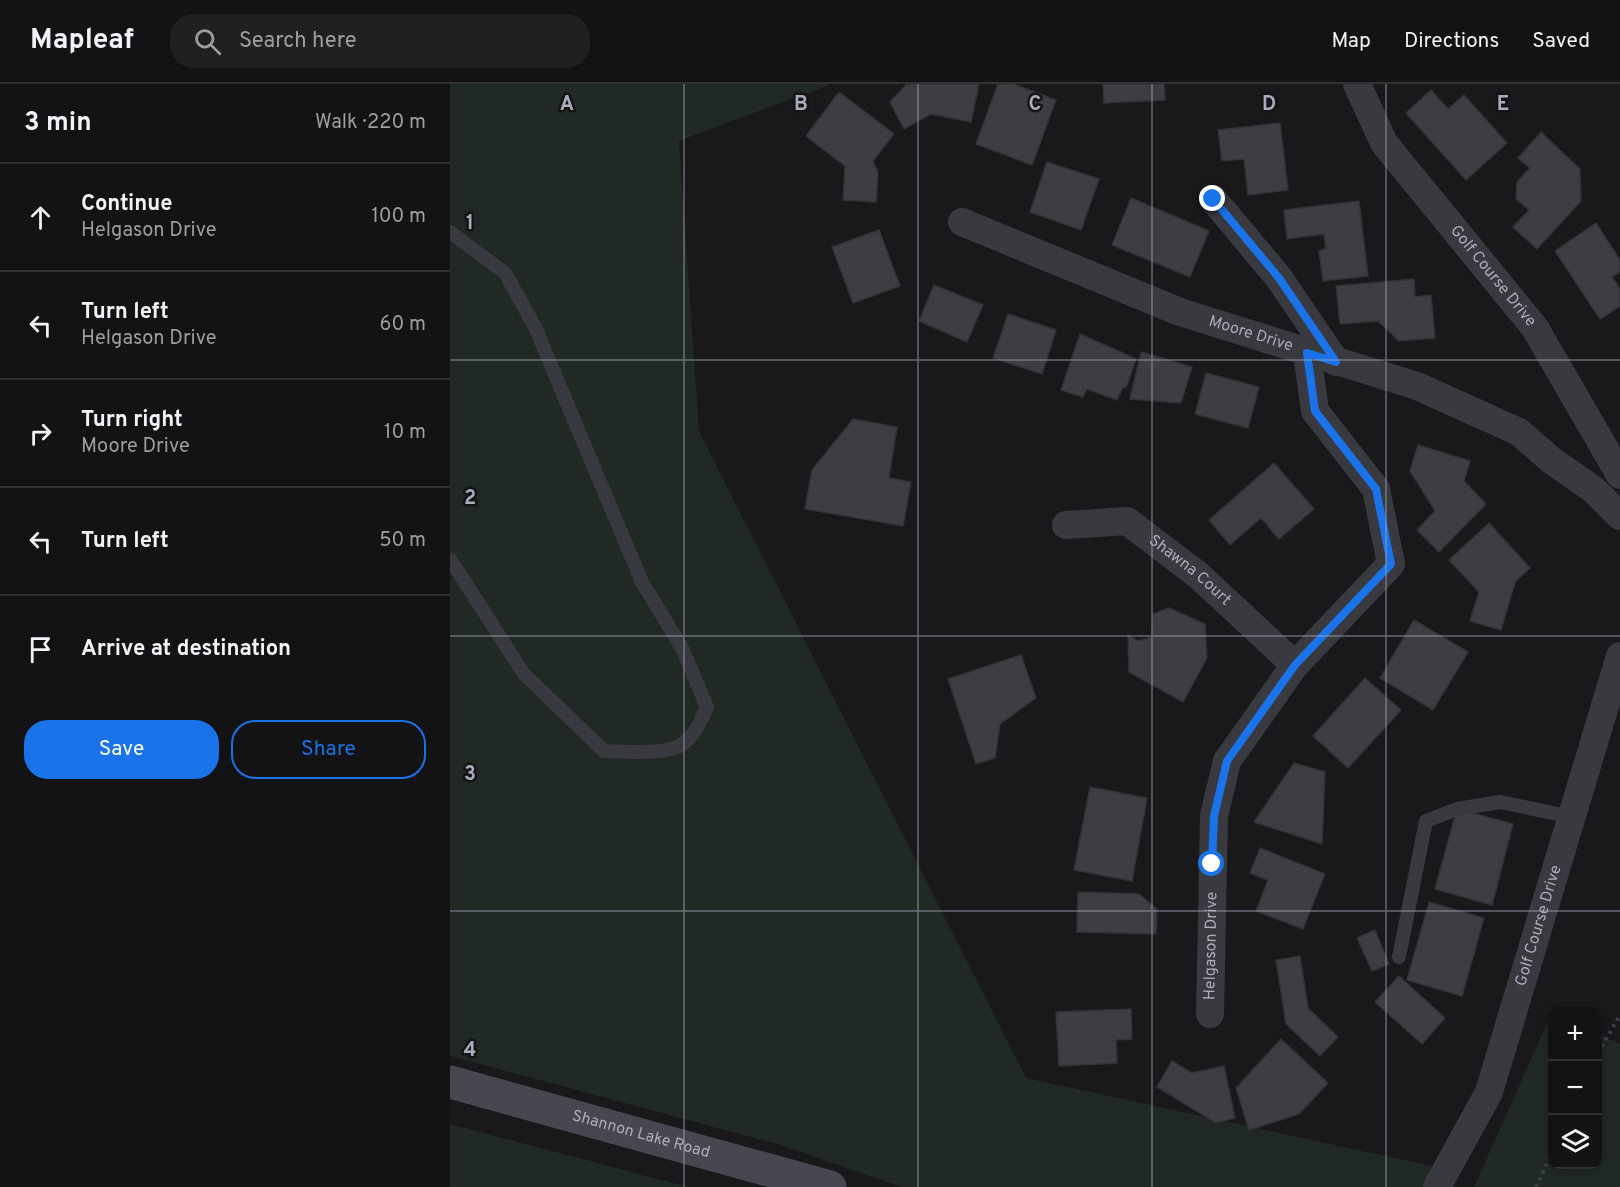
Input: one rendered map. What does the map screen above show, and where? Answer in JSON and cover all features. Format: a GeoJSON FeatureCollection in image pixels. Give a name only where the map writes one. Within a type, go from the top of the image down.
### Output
{"type":"FeatureCollection","features":[{"type":"Feature","properties":{"kind":"main road","name":"Shannon Lake Road"},"geometry":{"type":"LineString","coordinates":[[450,1082],[830,1187]]}},
{"type":"Feature","properties":{"kind":"street","name":"Golf Course Drive"},"geometry":{"type":"LineString","coordinates":[[1357,84],[1384,143],[1535,328],[1620,475]]}},
{"type":"Feature","properties":{"kind":"street"},"geometry":{"type":"LineString","coordinates":[[1213,199],[1279,278],[1336,362]]}},
{"type":"Feature","properties":{"kind":"street","name":"Moore Drive"},"geometry":{"type":"LineString","coordinates":[[962,222],[1180,312],[1417,386],[1520,432],[1551,460],[1594,490],[1620,516]]}},
{"type":"Feature","properties":{"kind":"street","name":"Helgason Drive"},"geometry":{"type":"LineString","coordinates":[[1210,1014],[1214,816],[1227,761],[1295,665],[1391,564],[1376,489],[1315,411],[1307,353]]}},
{"type":"Feature","properties":{"kind":"street","name":"Shawna Court"},"geometry":{"type":"LineString","coordinates":[[1066,525],[1127,522],[1198,576],[1295,665]]}},
{"type":"Feature","properties":{"kind":"street","name":"Golf Course Drive"},"geometry":{"type":"LineString","coordinates":[[1437,1187],[1489,1092],[1620,656]]}},
{"type":"Feature","properties":{"kind":"lane"},"geometry":{"type":"LineString","coordinates":[[450,232],[505,273],[535,327],[642,582],[682,648],[707,707],[696,730],[682,746],[644,753],[604,751],[524,674],[450,559]]}},
{"type":"Feature","properties":{"kind":"lane"},"geometry":{"type":"LineString","coordinates":[[1399,957],[1426,821],[1457,808],[1500,802],[1572,817]]}},
{"type":"Feature","properties":{"kind":"path"},"geometry":{"type":"LineString","coordinates":[[1602,1046],[1620,1015]]}},
{"type":"Feature","properties":{"kind":"path"},"geometry":{"type":"LineString","coordinates":[[1536,1187],[1548,1162]]}},
{"type":"Feature","properties":{"kind":"shaded area"},"geometry":{"type":"Polygon","coordinates":[[[450,84],[832,84],[679,141],[699,431],[1026,1078],[1455,1171],[1424,1187],[902,1187],[777,1144],[450,1056],[450,84]]]}},
{"type":"Feature","properties":{"kind":"shaded area"},"geometry":{"type":"Polygon","coordinates":[[[1548,1021],[1548,1169],[1602,1169],[1602,1036],[1620,1044],[1620,1187],[1474,1187],[1548,1021]]]}},
{"type":"Feature","properties":{"kind":"shaded area"},"geometry":{"type":"Polygon","coordinates":[[[450,1124],[688,1187],[450,1187],[450,1124]]]}},
{"type":"Feature","properties":{"kind":"building"},"geometry":{"type":"Polygon","coordinates":[[[907,84],[979,84],[971,122],[931,114],[904,129],[890,102],[907,84]]]}},
{"type":"Feature","properties":{"kind":"building"},"geometry":{"type":"Polygon","coordinates":[[[998,84],[1013,84],[1056,100],[1032,165],[976,144],[998,84]]]}},
{"type":"Feature","properties":{"kind":"building"},"geometry":{"type":"Polygon","coordinates":[[[1103,84],[1164,84],[1165,100],[1104,103],[1103,84]]]}},
{"type":"Feature","properties":{"kind":"building"},"geometry":{"type":"Polygon","coordinates":[[[1431,90],[1448,109],[1464,95],[1507,143],[1466,180],[1406,113],[1431,90]]]}},
{"type":"Feature","properties":{"kind":"building"},"geometry":{"type":"Polygon","coordinates":[[[839,92],[894,134],[873,161],[878,173],[876,202],[843,200],[845,166],[806,136],[839,92]]]}},
{"type":"Feature","properties":{"kind":"building"},"geometry":{"type":"Polygon","coordinates":[[[1280,123],[1288,190],[1248,195],[1244,159],[1222,161],[1218,130],[1280,123]]]}},
{"type":"Feature","properties":{"kind":"building"},"geometry":{"type":"Polygon","coordinates":[[[1541,132],[1580,169],[1581,201],[1537,249],[1513,227],[1529,210],[1516,199],[1517,182],[1530,168],[1518,158],[1541,132]]]}},
{"type":"Feature","properties":{"kind":"building"},"geometry":{"type":"Polygon","coordinates":[[[1047,162],[1099,179],[1081,230],[1030,212],[1047,162]]]}},
{"type":"Feature","properties":{"kind":"building"},"geometry":{"type":"Polygon","coordinates":[[[1131,198],[1209,231],[1190,277],[1112,245],[1131,198]]]}},
{"type":"Feature","properties":{"kind":"building"},"geometry":{"type":"Polygon","coordinates":[[[1359,201],[1368,276],[1323,281],[1319,251],[1326,248],[1324,234],[1287,239],[1284,210],[1359,201]]]}},
{"type":"Feature","properties":{"kind":"building"},"geometry":{"type":"Polygon","coordinates":[[[1596,223],[1620,260],[1620,272],[1612,277],[1620,289],[1620,306],[1600,319],[1555,251],[1596,223]]]}},
{"type":"Feature","properties":{"kind":"building"},"geometry":{"type":"Polygon","coordinates":[[[879,230],[900,286],[853,303],[832,247],[879,230]]]}},
{"type":"Feature","properties":{"kind":"building"},"geometry":{"type":"Polygon","coordinates":[[[1414,279],[1415,297],[1431,295],[1435,338],[1399,341],[1378,321],[1340,324],[1336,286],[1414,279]]]}},
{"type":"Feature","properties":{"kind":"building"},"geometry":{"type":"Polygon","coordinates":[[[934,285],[983,305],[967,342],[919,321],[934,285]]]}},
{"type":"Feature","properties":{"kind":"building"},"geometry":{"type":"Polygon","coordinates":[[[1008,314],[1056,330],[1042,374],[993,358],[1008,314]]]}},
{"type":"Feature","properties":{"kind":"building"},"geometry":{"type":"Polygon","coordinates":[[[1080,334],[1136,359],[1126,388],[1123,387],[1117,400],[1087,389],[1083,397],[1061,390],[1080,334]]]}},
{"type":"Feature","properties":{"kind":"building"},"geometry":{"type":"Polygon","coordinates":[[[1141,352],[1192,367],[1181,403],[1130,399],[1141,352]]]}},
{"type":"Feature","properties":{"kind":"building"},"geometry":{"type":"Polygon","coordinates":[[[1206,373],[1259,387],[1248,428],[1195,414],[1206,373]]]}},
{"type":"Feature","properties":{"kind":"building"},"geometry":{"type":"Polygon","coordinates":[[[853,419],[897,427],[889,478],[911,482],[903,526],[805,509],[812,470],[853,419]]]}},
{"type":"Feature","properties":{"kind":"building"},"geometry":{"type":"Polygon","coordinates":[[[1418,445],[1470,461],[1464,481],[1486,504],[1439,552],[1417,530],[1435,511],[1410,471],[1418,445]]]}},
{"type":"Feature","properties":{"kind":"building"},"geometry":{"type":"Polygon","coordinates":[[[1274,463],[1314,509],[1279,539],[1261,518],[1230,545],[1209,520],[1274,463]]]}},
{"type":"Feature","properties":{"kind":"building"},"geometry":{"type":"Polygon","coordinates":[[[1489,523],[1530,568],[1515,582],[1501,630],[1470,621],[1479,592],[1449,560],[1489,523]]]}},
{"type":"Feature","properties":{"kind":"building"},"geometry":{"type":"Polygon","coordinates":[[[1169,608],[1205,624],[1207,658],[1183,702],[1129,672],[1128,635],[1138,641],[1152,637],[1153,614],[1169,608]]]}},
{"type":"Feature","properties":{"kind":"building"},"geometry":{"type":"Polygon","coordinates":[[[1414,620],[1468,652],[1433,710],[1380,678],[1414,620]]]}},
{"type":"Feature","properties":{"kind":"building"},"geometry":{"type":"Polygon","coordinates":[[[1021,655],[1036,698],[1000,724],[995,758],[976,764],[948,679],[1021,655]]]}},
{"type":"Feature","properties":{"kind":"building"},"geometry":{"type":"Polygon","coordinates":[[[1365,678],[1401,710],[1348,768],[1313,736],[1365,678]]]}},
{"type":"Feature","properties":{"kind":"building"},"geometry":{"type":"Polygon","coordinates":[[[1294,763],[1325,772],[1322,844],[1254,822],[1294,763]]]}},
{"type":"Feature","properties":{"kind":"building"},"geometry":{"type":"Polygon","coordinates":[[[1090,787],[1147,798],[1132,881],[1074,870],[1090,787]]]}},
{"type":"Feature","properties":{"kind":"building"},"geometry":{"type":"Polygon","coordinates":[[[1457,809],[1513,824],[1492,905],[1435,889],[1457,809]]]}},
{"type":"Feature","properties":{"kind":"building"},"geometry":{"type":"Polygon","coordinates":[[[1260,848],[1325,874],[1303,929],[1256,911],[1268,880],[1250,873],[1260,848]]]}},
{"type":"Feature","properties":{"kind":"building"},"geometry":{"type":"Polygon","coordinates":[[[1078,892],[1139,894],[1157,909],[1156,934],[1077,932],[1078,892]]]}},
{"type":"Feature","properties":{"kind":"building"},"geometry":{"type":"Polygon","coordinates":[[[1429,902],[1484,918],[1462,996],[1407,980],[1429,902]]]}},
{"type":"Feature","properties":{"kind":"building"},"geometry":{"type":"Polygon","coordinates":[[[1375,930],[1389,964],[1372,971],[1357,938],[1375,930]]]}},
{"type":"Feature","properties":{"kind":"building"},"geometry":{"type":"Polygon","coordinates":[[[1300,956],[1308,1008],[1338,1037],[1320,1056],[1286,1024],[1276,960],[1300,956]]]}},
{"type":"Feature","properties":{"kind":"building"},"geometry":{"type":"Polygon","coordinates":[[[1399,976],[1445,1018],[1422,1044],[1375,1002],[1399,976]]]}},
{"type":"Feature","properties":{"kind":"building"},"geometry":{"type":"Polygon","coordinates":[[[1131,1009],[1132,1039],[1116,1040],[1117,1063],[1059,1066],[1056,1012],[1131,1009]]]}},
{"type":"Feature","properties":{"kind":"building"},"geometry":{"type":"Polygon","coordinates":[[[1281,1039],[1328,1083],[1299,1114],[1249,1130],[1236,1088],[1281,1039]]]}},
{"type":"Feature","properties":{"kind":"building"},"geometry":{"type":"Polygon","coordinates":[[[1172,1061],[1192,1073],[1224,1066],[1235,1118],[1216,1123],[1157,1087],[1172,1061]]]}},
{"type":"Feature","properties":{"kind":"route"},"geometry":{"type":"LineString","coordinates":[[1212,864],[1214,816],[1227,761],[1295,665],[1391,564],[1376,489],[1315,411],[1307,353],[1336,362],[1279,278],[1213,199]]}}]}
